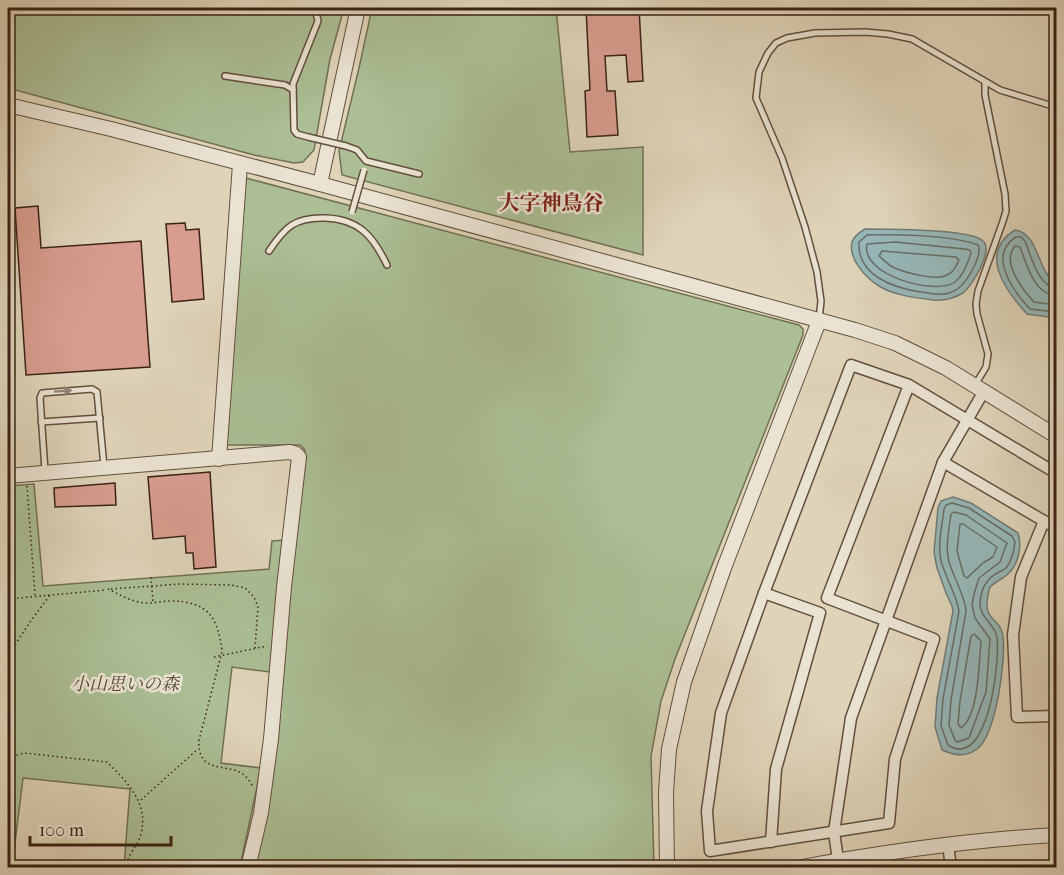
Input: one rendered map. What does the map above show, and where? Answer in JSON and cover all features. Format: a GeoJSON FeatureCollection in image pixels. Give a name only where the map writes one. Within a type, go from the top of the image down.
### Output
{"type":"FeatureCollection","features":[{"type":"Feature","properties":{"kind":"street"},"geometry":{"type":"LineString","coordinates":[[320,184],[358,8]]}},
{"type":"Feature","properties":{"kind":"street"},"geometry":{"type":"LineString","coordinates":[[8,105],[111,129],[320,184],[895,343],[946,368],[1056,436]]}},
{"type":"Feature","properties":{"kind":"street"},"geometry":{"type":"LineString","coordinates":[[219,459],[240,164]]}},
{"type":"Feature","properties":{"kind":"street"},"geometry":{"type":"LineString","coordinates":[[667,867],[666,792],[669,749],[684,682],[724,568],[819,321]]}},
{"type":"Feature","properties":{"kind":"street"},"geometry":{"type":"LineString","coordinates":[[909,385],[827,598],[934,639],[895,759],[889,823],[710,851],[707,811],[722,713],[764,593],[851,365],[909,385],[1056,473]]}},
{"type":"Feature","properties":{"kind":"street"},"geometry":{"type":"LineString","coordinates":[[838,860],[834,832],[851,718],[944,462],[969,419],[980,388]]}},
{"type":"Feature","properties":{"kind":"street"},"geometry":{"type":"LineString","coordinates":[[8,476],[290,452],[299,457],[284,587],[271,739],[261,813],[248,867]]}},
{"type":"Feature","properties":{"kind":"street"},"geometry":{"type":"LineString","coordinates":[[944,462],[1056,528]]}},
{"type":"Feature","properties":{"kind":"street"},"geometry":{"type":"LineString","coordinates":[[1044,521],[1021,577],[1013,635],[1017,717],[1056,716]]}},
{"type":"Feature","properties":{"kind":"street"},"geometry":{"type":"LineString","coordinates":[[764,593],[820,613],[776,769],[771,842]]}},
{"type":"Feature","properties":{"kind":"street"},"geometry":{"type":"LineString","coordinates":[[797,867],[996,838],[1056,836]]}},
{"type":"Feature","properties":{"kind":"street"},"geometry":{"type":"LineString","coordinates":[[948,844],[951,867]]}},
{"type":"Feature","properties":{"kind":"lane"},"geometry":{"type":"LineString","coordinates":[[315,8],[318,21],[293,84],[294,130],[297,134],[357,150],[366,161],[419,174]]}},
{"type":"Feature","properties":{"kind":"lane"},"geometry":{"type":"LineString","coordinates":[[819,321],[820,301],[817,272],[782,158],[756,98],[759,72],[768,53],[776,44],[800,35],[865,33],[888,34],[912,39],[1000,90],[1056,107]]}},
{"type":"Feature","properties":{"kind":"lane"},"geometry":{"type":"LineString","coordinates":[[225,76],[285,85],[293,90]]}},
{"type":"Feature","properties":{"kind":"lane"},"geometry":{"type":"LineString","coordinates":[[980,388],[988,361],[987,346],[977,314],[977,297],[1006,211],[1005,194],[985,95],[985,82]]}},
{"type":"Feature","properties":{"kind":"lane"},"geometry":{"type":"LineString","coordinates":[[349,221],[366,161]]}},
{"type":"Feature","properties":{"kind":"lane"},"geometry":{"type":"LineString","coordinates":[[269,250],[280,234],[294,224],[308,217],[332,218],[349,221],[368,235],[378,246],[387,265]]}},
{"type":"Feature","properties":{"kind":"lane"},"geometry":{"type":"LineString","coordinates":[[45,472],[40,398],[42,393],[92,389],[98,392],[104,468]]}},
{"type":"Feature","properties":{"kind":"lane"},"geometry":{"type":"LineString","coordinates":[[41,422],[100,418]]}},
{"type":"Feature","properties":{"kind":"path"},"geometry":{"type":"LineString","coordinates":[[27,483],[36,596]]}},
{"type":"Feature","properties":{"kind":"path"},"geometry":{"type":"LineString","coordinates":[[151,577],[153,602]]}},
{"type":"Feature","properties":{"kind":"path"},"geometry":{"type":"LineString","coordinates":[[8,599],[152,586],[231,585],[244,588],[254,597],[258,608],[255,648]]}},
{"type":"Feature","properties":{"kind":"path"},"geometry":{"type":"LineString","coordinates":[[108,589],[131,599],[148,603],[185,602],[199,605],[206,610],[221,639],[221,656],[199,740],[199,748],[209,764],[245,775],[254,788],[254,793]]}},
{"type":"Feature","properties":{"kind":"path"},"geometry":{"type":"LineString","coordinates":[[8,666],[19,639],[51,594]]}},
{"type":"Feature","properties":{"kind":"path"},"geometry":{"type":"LineString","coordinates":[[214,657],[272,645]]}},
{"type":"Feature","properties":{"kind":"path"},"geometry":{"type":"LineString","coordinates":[[8,722],[11,735],[8,757],[24,753],[107,762],[129,785],[140,800],[142,815],[141,835],[129,854],[126,867]]}},
{"type":"Feature","properties":{"kind":"path"},"geometry":{"type":"LineString","coordinates":[[140,800],[199,748]]}},
{"type":"Feature","properties":{"kind":"path"},"geometry":{"type":"LineString","coordinates":[[8,840],[11,855],[10,867]]}},
{"type":"Feature","properties":{"kind":"path"},"geometry":{"type":"LineString","coordinates":[[234,867],[240,850]]}},
{"type":"Feature","properties":{"kind":"green space"},"geometry":{"type":"Polygon","coordinates":[[[8,8],[344,8],[330,59],[314,150],[303,162],[294,163],[254,155],[8,88],[8,8]]]}},
{"type":"Feature","properties":{"kind":"green space"},"geometry":{"type":"Polygon","coordinates":[[[372,8],[556,8],[570,152],[643,147],[643,255],[342,175],[339,151],[372,8]]]}},
{"type":"Feature","properties":{"kind":"green space"},"geometry":{"type":"Polygon","coordinates":[[[246,178],[799,325],[803,329],[803,335],[675,659],[661,701],[651,756],[654,867],[254,867],[287,619],[305,450],[300,445],[224,445],[246,178]]]}},
{"type":"Feature","properties":{"kind":"green space","name":"小山思いの森"},"geometry":{"type":"Polygon","coordinates":[[[34,484],[43,586],[269,569],[272,541],[285,540],[270,672],[232,667],[221,763],[261,768],[240,867],[124,867],[130,789],[23,778],[12,867],[8,868],[8,486],[34,484]]]}},
{"type":"Feature","properties":{"kind":"water"},"geometry":{"type":"Polygon","coordinates":[[[770,8],[810,8],[790,15],[770,8]]]}},
{"type":"Feature","properties":{"kind":"water"},"geometry":{"type":"Polygon","coordinates":[[[865,229],[927,230],[962,234],[983,241],[986,252],[976,276],[963,293],[941,300],[912,297],[891,292],[879,286],[859,267],[851,248],[856,236],[865,229]]]}},
{"type":"Feature","properties":{"kind":"water"},"geometry":{"type":"Polygon","coordinates":[[[1015,230],[1029,238],[1049,277],[1056,284],[1056,318],[1027,314],[1004,283],[999,272],[998,249],[1004,239],[1015,230]]]}},
{"type":"Feature","properties":{"kind":"water"},"geometry":{"type":"Polygon","coordinates":[[[953,497],[971,503],[1018,533],[1020,543],[1015,564],[1007,575],[990,587],[987,599],[989,613],[1001,630],[1004,648],[1001,679],[990,729],[977,749],[960,755],[942,750],[935,727],[937,698],[953,611],[937,568],[934,552],[938,508],[941,501],[953,497]]]}},
{"type":"Feature","properties":{"kind":"building"},"geometry":{"type":"Polygon","coordinates":[[[586,8],[639,8],[643,81],[628,82],[626,55],[605,56],[607,91],[615,91],[618,135],[587,137],[585,91],[590,90],[586,8]]]}},
{"type":"Feature","properties":{"kind":"building"},"geometry":{"type":"Polygon","coordinates":[[[38,206],[41,248],[141,241],[150,367],[26,375],[15,208],[38,206]]]}},
{"type":"Feature","properties":{"kind":"building"},"geometry":{"type":"Polygon","coordinates":[[[185,223],[186,230],[199,229],[204,299],[172,302],[166,224],[185,223]]]}},
{"type":"Feature","properties":{"kind":"building"},"geometry":{"type":"Polygon","coordinates":[[[210,472],[216,567],[194,569],[193,553],[186,553],[185,536],[153,539],[148,477],[210,472]]]}},
{"type":"Feature","properties":{"kind":"building"},"geometry":{"type":"Polygon","coordinates":[[[115,483],[116,505],[55,507],[54,488],[115,483]]]}},
{"type":"Feature","properties":{"kind":"district","name":"大字神鳥谷"},"geometry":{"type":"Point","coordinates":[551,203]}}]}
